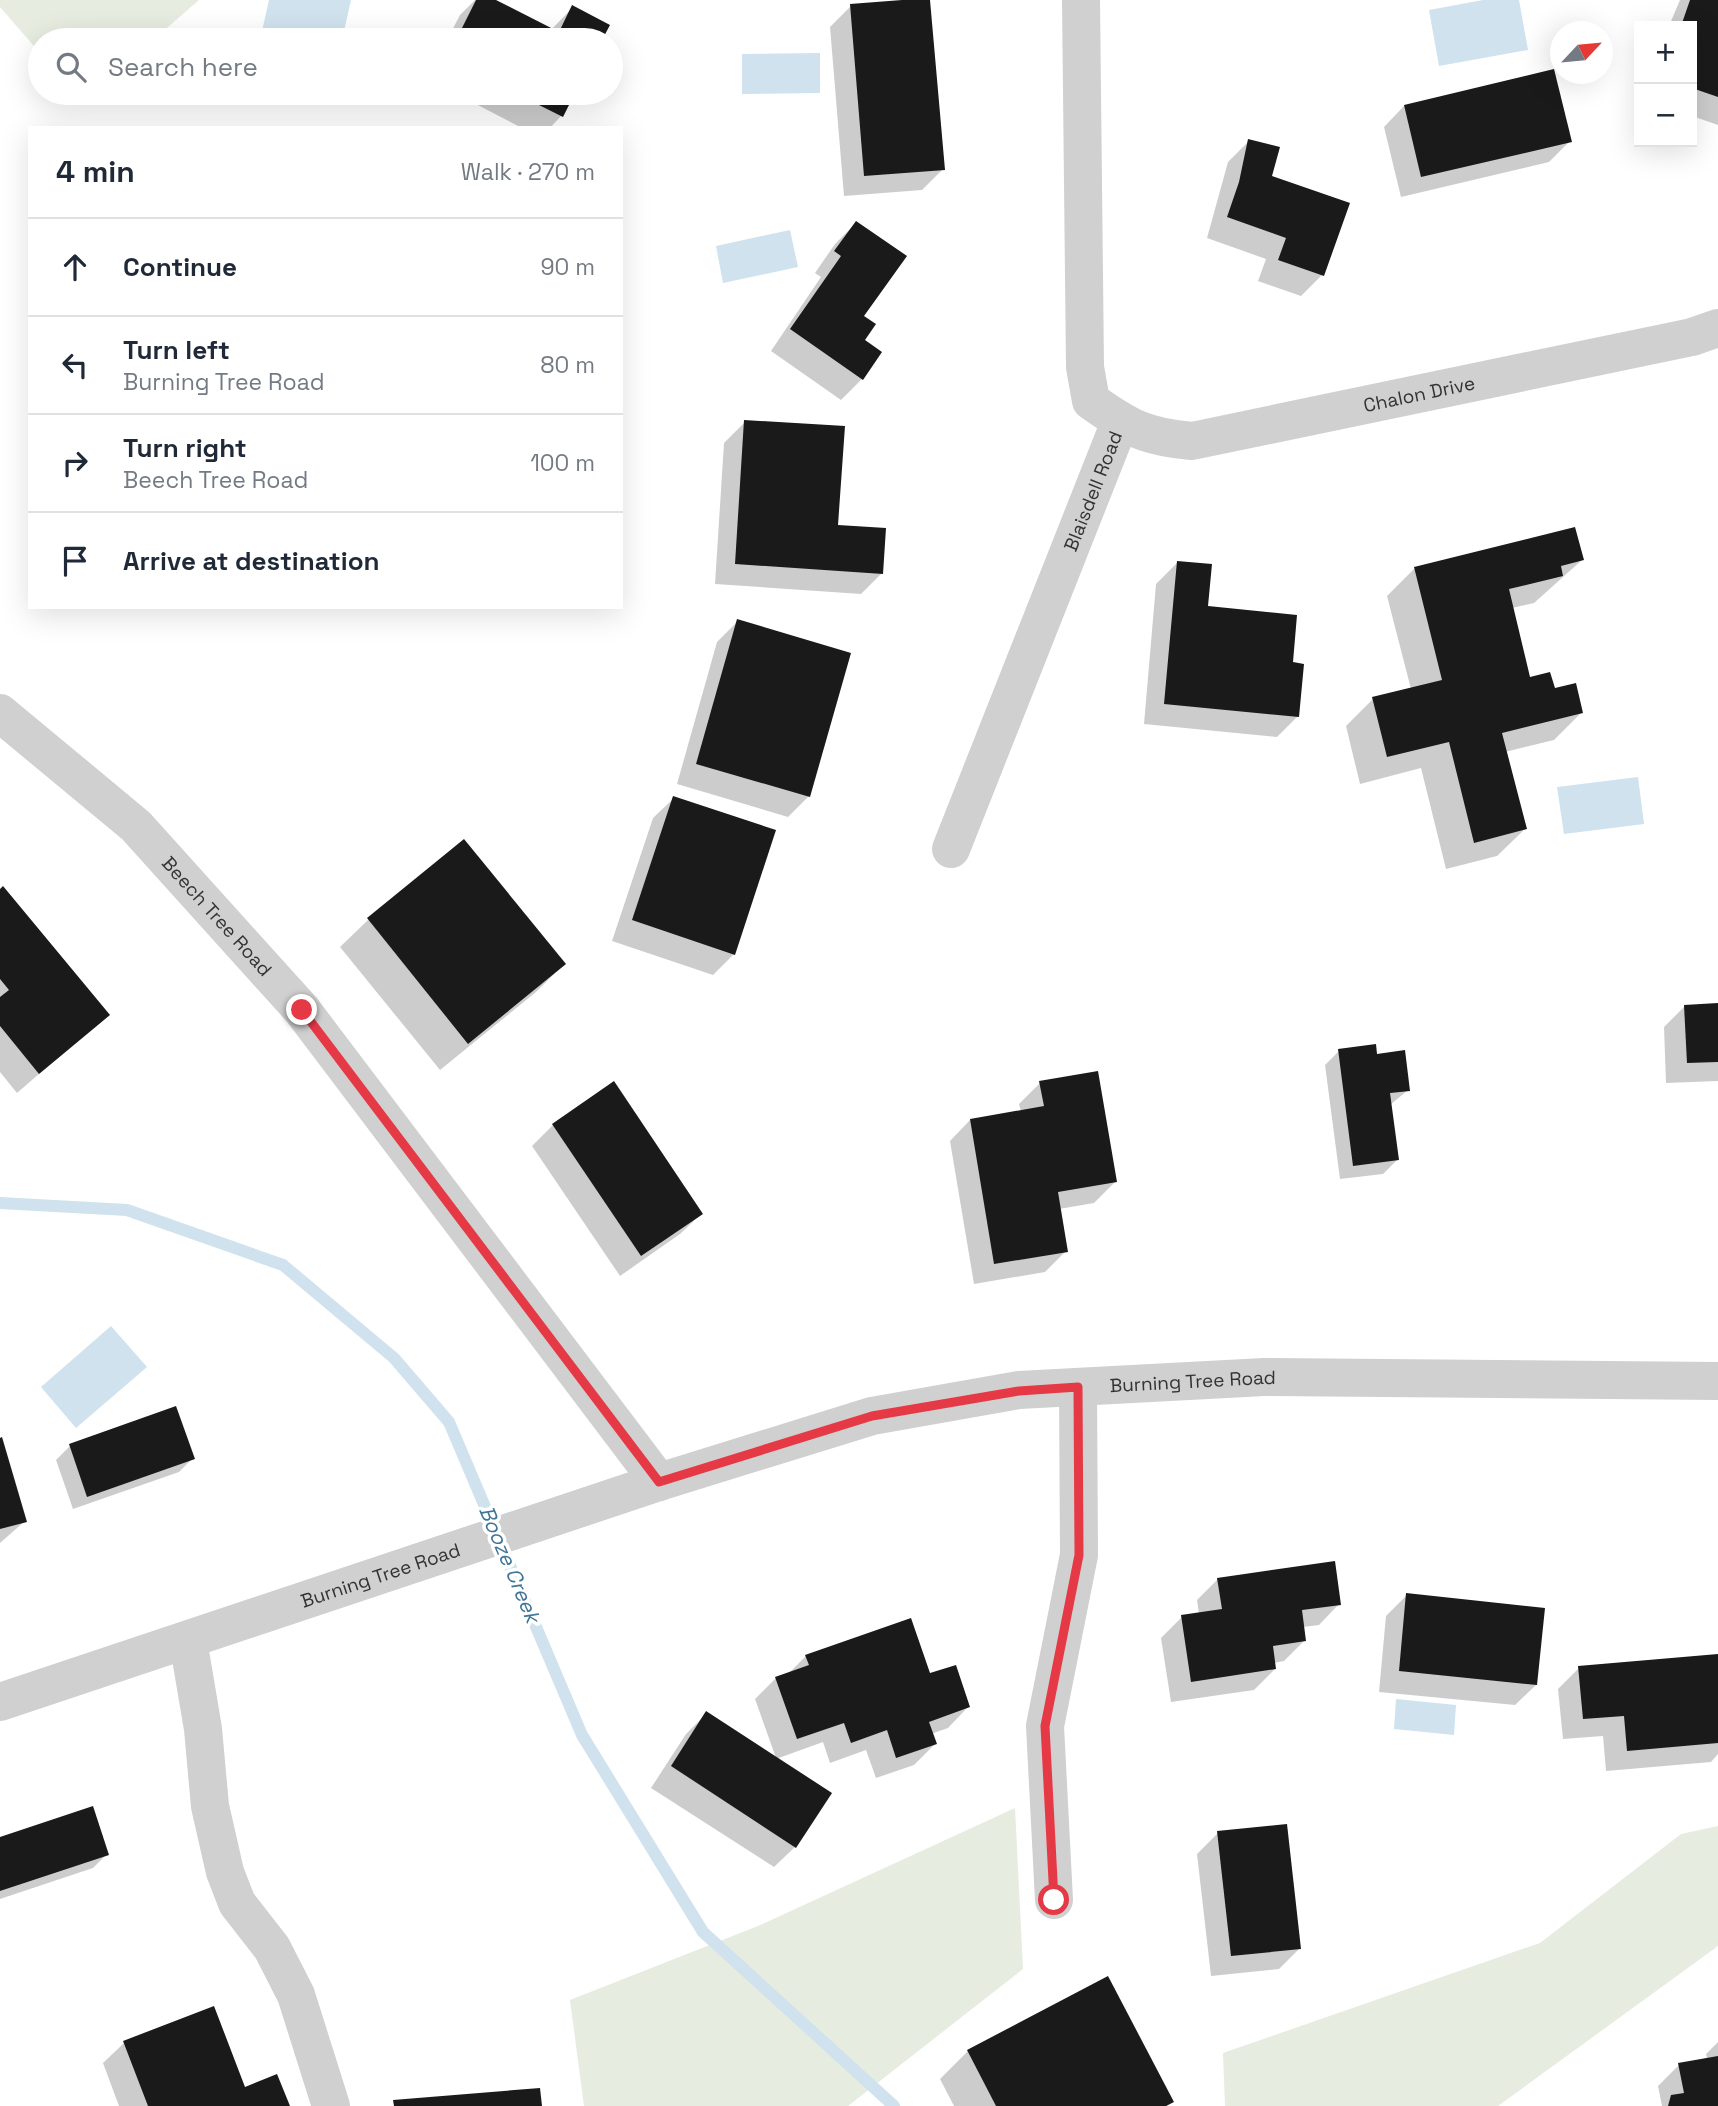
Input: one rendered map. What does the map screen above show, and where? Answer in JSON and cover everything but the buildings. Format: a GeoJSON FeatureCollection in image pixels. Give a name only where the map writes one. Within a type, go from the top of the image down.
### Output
{"type":"FeatureCollection","features":[{"type":"Feature","properties":{"kind":"street","name":"Blaisdell Road"},"geometry":{"type":"LineString","coordinates":[[951,849],[1120,422],[1091,401],[1085,367],[1081,0]]}},
{"type":"Feature","properties":{"kind":"street","name":"Chalon Drive"},"geometry":{"type":"LineString","coordinates":[[1120,422],[1155,438],[1192,441],[1692,337],[1718,328]]}},
{"type":"Feature","properties":{"kind":"street","name":"Beech Tree Road"},"geometry":{"type":"LineString","coordinates":[[0,713],[136,826],[302,1010],[659,1482]]}},
{"type":"Feature","properties":{"kind":"street","name":"Burning Tree Road"},"geometry":{"type":"LineString","coordinates":[[0,1702],[473,1547],[659,1482],[872,1416],[1019,1391],[1264,1377],[1718,1381]]}},
{"type":"Feature","properties":{"kind":"street"},"geometry":{"type":"LineString","coordinates":[[1054,1900],[1045,1726],[1079,1555],[1078,1387]]}},
{"type":"Feature","properties":{"kind":"street"},"geometry":{"type":"LineString","coordinates":[[188,1640],[204,1729],[210,1806],[225,1872],[237,1903],[272,1948],[296,1995],[331,2106]]}},
{"type":"Feature","properties":{"kind":"shaded area"},"geometry":{"type":"Polygon","coordinates":[[[0,0],[199,0],[167,28],[28,28],[28,39],[0,7],[0,0]]]}},
{"type":"Feature","properties":{"kind":"shaded area"},"geometry":{"type":"Polygon","coordinates":[[[1015,1808],[1023,1969],[848,2106],[584,2106],[570,2000],[758,1926],[1015,1808]]]}},
{"type":"Feature","properties":{"kind":"shaded area"},"geometry":{"type":"Polygon","coordinates":[[[1718,1826],[1718,1946],[1498,2106],[1225,2106],[1223,2053],[1540,1943],[1681,1834],[1718,1826]]]}},
{"type":"Feature","properties":{"kind":"water"},"geometry":{"type":"Polygon","coordinates":[[[269,0],[351,0],[345,28],[263,28],[269,0]]]}},
{"type":"Feature","properties":{"kind":"water"},"geometry":{"type":"Polygon","coordinates":[[[1483,0],[1519,0],[1528,50],[1439,66],[1429,10],[1483,0]]]}},
{"type":"Feature","properties":{"kind":"water"},"geometry":{"type":"Polygon","coordinates":[[[820,53],[820,93],[742,94],[742,54],[820,53]]]}},
{"type":"Feature","properties":{"kind":"water"},"geometry":{"type":"Polygon","coordinates":[[[790,230],[798,267],[723,283],[716,246],[790,230]]]}},
{"type":"Feature","properties":{"kind":"water"},"geometry":{"type":"Polygon","coordinates":[[[1638,777],[1644,824],[1564,834],[1557,787],[1638,777]]]}},
{"type":"Feature","properties":{"kind":"water"},"geometry":{"type":"Polygon","coordinates":[[[111,1326],[147,1367],[76,1428],[41,1387],[111,1326]]]}},
{"type":"Feature","properties":{"kind":"water"},"geometry":{"type":"Polygon","coordinates":[[[1396,1699],[1456,1705],[1454,1735],[1394,1729],[1396,1699]]]}},
{"type":"Feature","properties":{"kind":"waterway","name":"Booze Creek"},"geometry":{"type":"LineString","coordinates":[[0,1203],[127,1210],[283,1265],[394,1358],[449,1422],[582,1735],[703,1932],[894,2106]]}},
{"type":"Feature","properties":{"kind":"route"},"geometry":{"type":"LineString","coordinates":[[302,1010],[659,1482],[872,1416],[1019,1391],[1078,1387],[1079,1555],[1045,1726],[1054,1900]]}}]}
